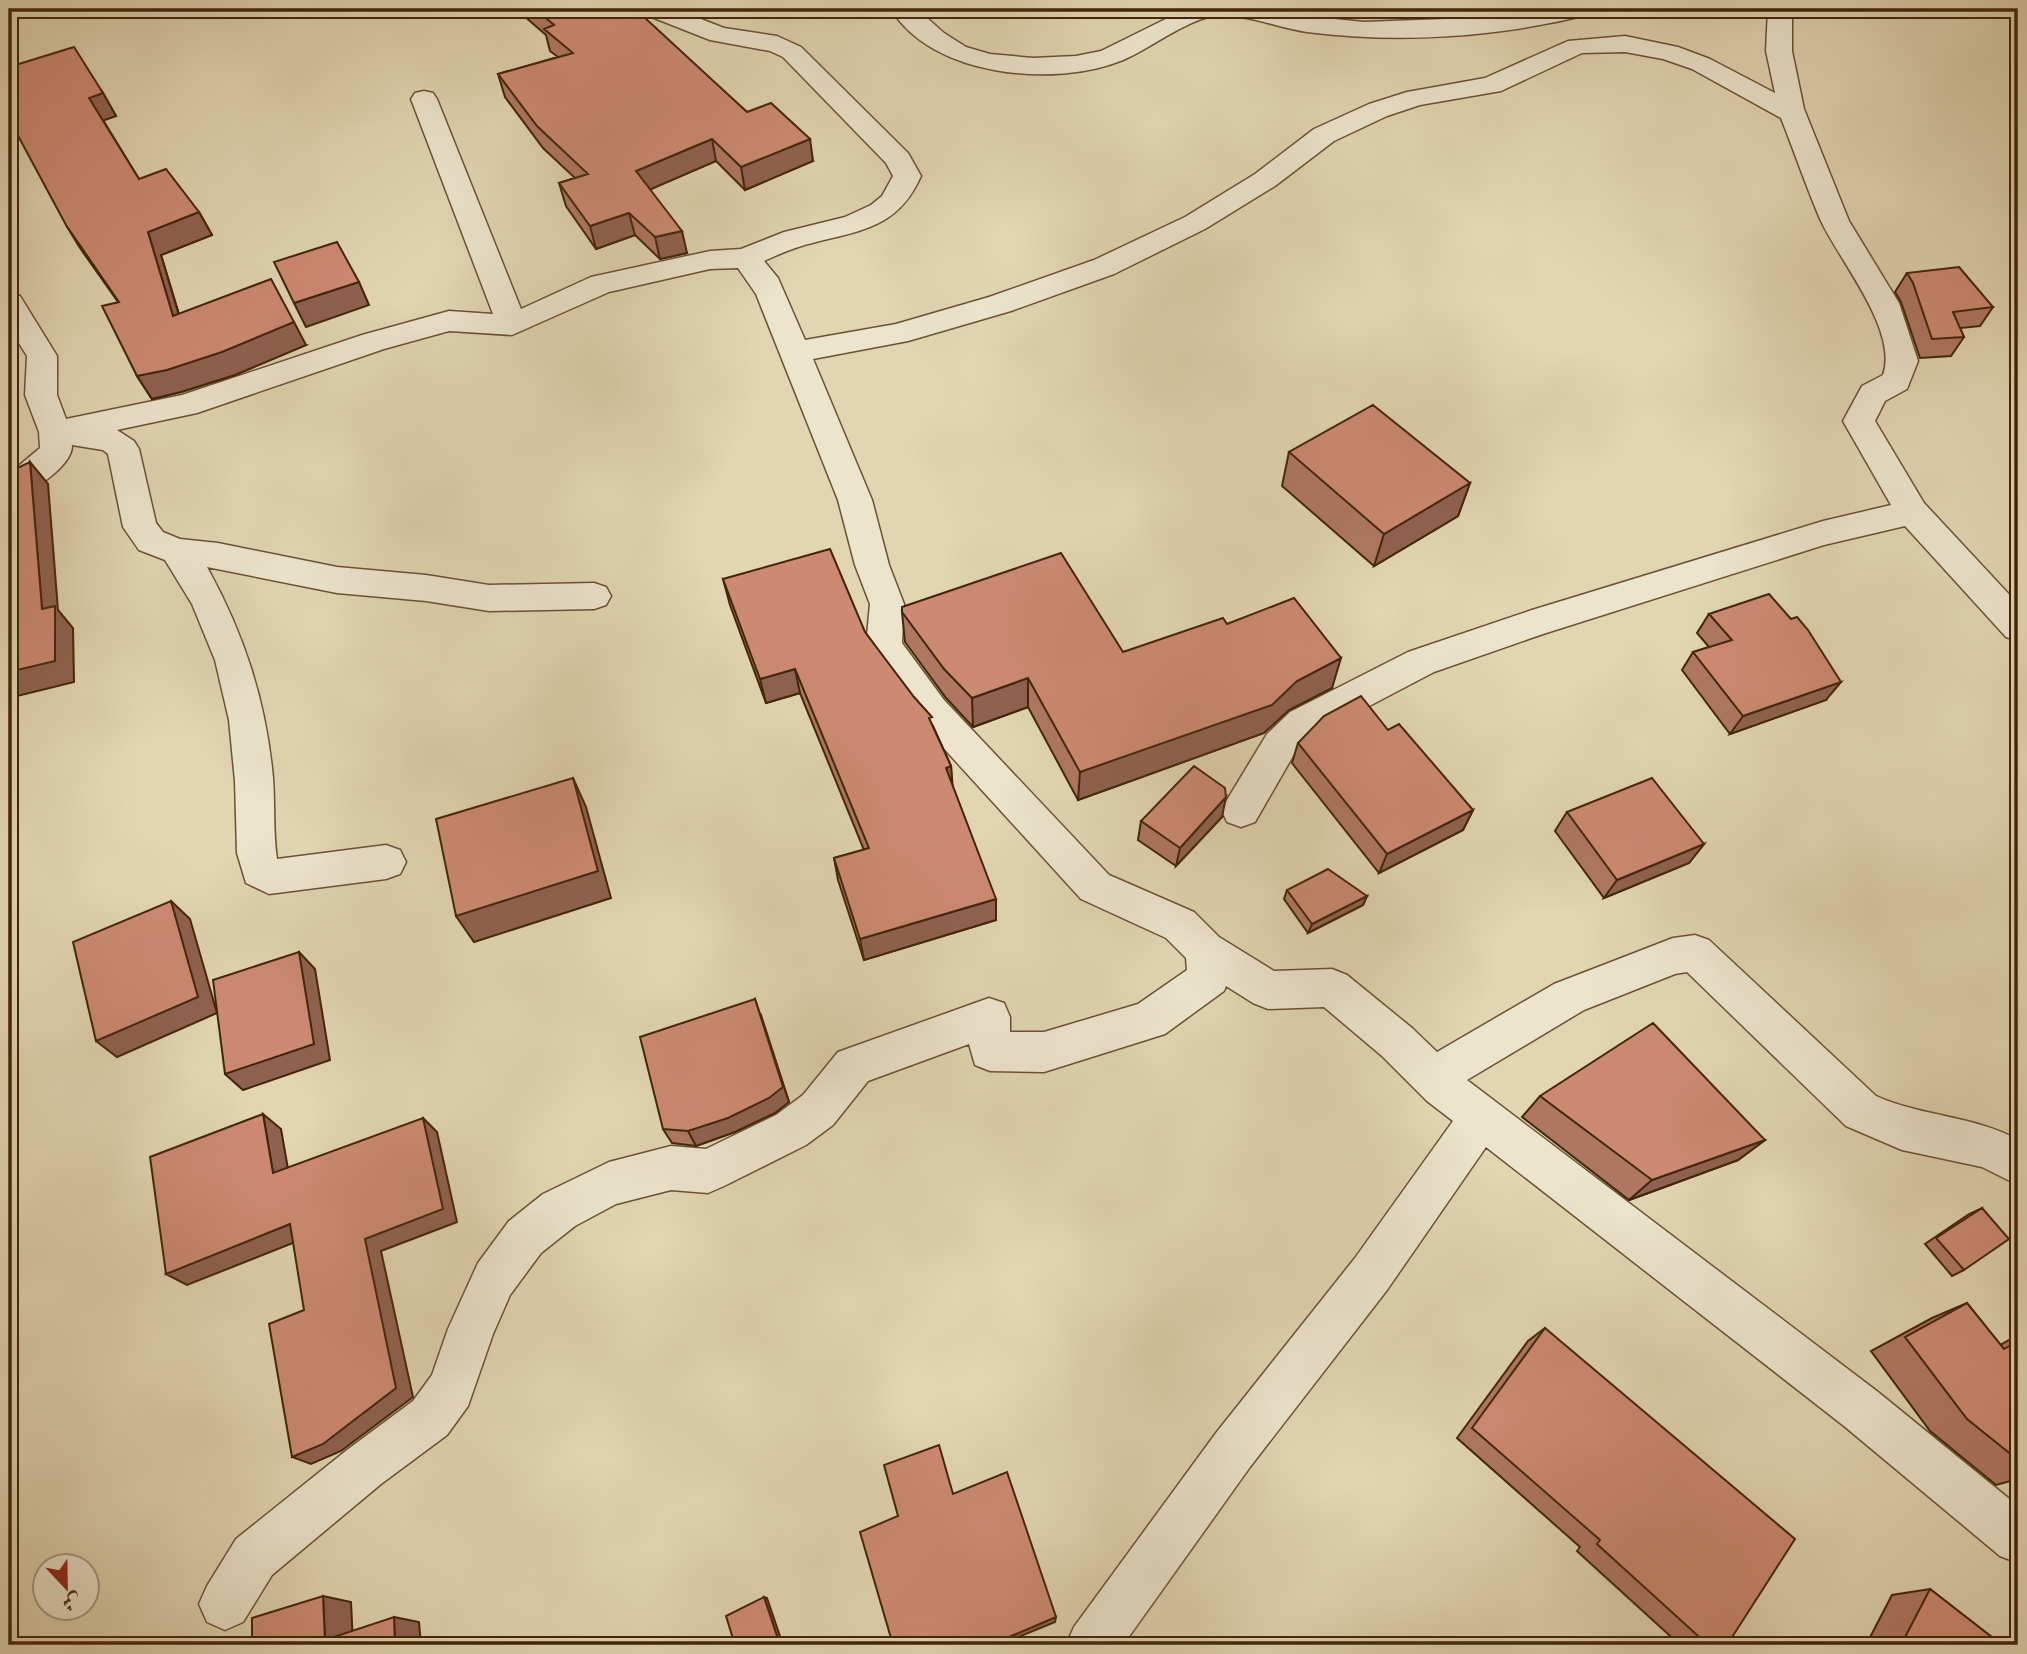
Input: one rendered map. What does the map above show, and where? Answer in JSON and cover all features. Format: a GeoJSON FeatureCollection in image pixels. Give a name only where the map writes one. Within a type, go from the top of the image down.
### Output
{"type":"FeatureCollection","features":[{"type":"Feature","properties":{"kind":"street"},"geometry":{"type":"LineString","coordinates":[[55,432],[186,405],[373,342],[449,321],[512,325],[600,284],[710,260],[746,258],[779,244],[847,227],[878,214],[902,192],[907,176],[898,159],[792,52],[777,44],[719,35],[653,9]]}},
{"type":"Feature","properties":{"kind":"street"},"geometry":{"type":"LineString","coordinates":[[903,9],[958,53],[998,62],[1036,66],[1074,65],[1109,56],[1192,13],[1216,9]]}},
{"type":"Feature","properties":{"kind":"street"},"geometry":{"type":"LineString","coordinates":[[1230,9],[1305,24],[1364,30],[1500,25],[1582,9]]}},
{"type":"Feature","properties":{"kind":"street"},"geometry":{"type":"LineString","coordinates":[[1780,9],[1779,51],[1792,113],[1835,221],[1884,303],[1903,360],[1896,382],[1873,394],[1859,421],[1912,512],[2018,627]]}},
{"type":"Feature","properties":{"kind":"street"},"geometry":{"type":"LineString","coordinates":[[797,352],[897,334],[1000,304],[1104,267],[1195,223],[1265,180],[1324,135],[1366,115],[1416,98],[1492,85],[1577,46],[1625,44],[1669,52],[1701,64],[1792,113]]}},
{"type":"Feature","properties":{"kind":"street"},"geometry":{"type":"LineString","coordinates":[[424,99],[512,325]]}},
{"type":"Feature","properties":{"kind":"street"},"geometry":{"type":"LineString","coordinates":[[746,258],[763,278],[797,352],[825,432],[855,500],[872,565],[887,604],[884,646],[902,673],[967,751],[1095,887],[1180,925],[1205,950],[1268,990],[1332,988],[1397,1042],[1442,1087],[1861,1409],[2018,1538]]}},
{"type":"Feature","properties":{"kind":"street"},"geometry":{"type":"LineString","coordinates":[[9,303],[42,356],[41,395],[55,432],[55,452],[20,483],[9,488]]}},
{"type":"Feature","properties":{"kind":"street"},"geometry":{"type":"LineString","coordinates":[[55,432],[96,436],[112,440],[123,449],[140,527],[151,541],[177,551],[218,556],[337,580],[426,588],[489,598],[594,596]]}},
{"type":"Feature","properties":{"kind":"street"},"geometry":{"type":"LineString","coordinates":[[1241,811],[1280,745],[1303,723],[1421,662],[1532,624],[1823,533],[1912,512]]}},
{"type":"Feature","properties":{"kind":"street"},"geometry":{"type":"LineString","coordinates":[[177,551],[210,601],[243,692],[253,753],[258,867],[263,875],[292,875],[386,862]]}},
{"type":"Feature","properties":{"kind":"street"},"geometry":{"type":"LineString","coordinates":[[225,1604],[254,1557],[364,1467],[430,1418],[451,1389],[471,1329],[494,1279],[525,1237],[559,1210],[609,1184],[671,1168],[708,1171],[791,1130],[818,1110],[853,1066],[989,1017],[990,1051],[1017,1052],[1044,1052],[1150,1020],[1209,978],[1205,950]]}},
{"type":"Feature","properties":{"kind":"street"},"geometry":{"type":"LineString","coordinates":[[1442,1087],[1444,1071],[1569,996],[1673,956],[1695,953],[1861,1111],[1902,1129],[1990,1148],[2018,1164]]}},
{"type":"Feature","properties":{"kind":"street"},"geometry":{"type":"LineString","coordinates":[[1092,1645],[1233,1450],[1371,1274],[1481,1118]]}},
{"type":"Feature","properties":{"kind":"building"},"geometry":{"type":"Polygon","coordinates":[[[535,9],[632,9],[747,112],[771,103],[810,139],[741,167],[712,139],[636,171],[682,231],[655,237],[629,213],[590,226],[559,183],[588,174],[537,126],[498,74],[573,53],[544,29],[554,25],[535,9]]]}},
{"type":"Feature","properties":{"kind":"building"},"geometry":{"type":"Polygon","coordinates":[[[74,47],[103,93],[89,98],[139,179],[166,169],[199,212],[148,232],[173,316],[271,279],[294,322],[222,352],[167,370],[137,376],[102,306],[119,302],[66,225],[9,119],[9,67],[74,47]]]}},
{"type":"Feature","properties":{"kind":"building"},"geometry":{"type":"Polygon","coordinates":[[[337,242],[359,282],[294,303],[274,262],[337,242]]]}},
{"type":"Feature","properties":{"kind":"building"},"geometry":{"type":"Polygon","coordinates":[[[1959,267],[1993,307],[1953,312],[1964,337],[1932,339],[1907,273],[1959,267]]]}},
{"type":"Feature","properties":{"kind":"building"},"geometry":{"type":"Polygon","coordinates":[[[1373,405],[1470,483],[1384,534],[1289,452],[1373,405]]]}},
{"type":"Feature","properties":{"kind":"building"},"geometry":{"type":"Polygon","coordinates":[[[30,462],[42,609],[55,606],[55,661],[9,672],[9,472],[30,462]]]}},
{"type":"Feature","properties":{"kind":"building"},"geometry":{"type":"Polygon","coordinates":[[[830,549],[865,632],[932,717],[929,718],[951,766],[946,768],[996,899],[860,939],[834,858],[869,848],[795,669],[760,679],[723,579],[830,549]]]}},
{"type":"Feature","properties":{"kind":"building"},"geometry":{"type":"Polygon","coordinates":[[[1061,553],[1123,652],[1223,618],[1227,624],[1294,598],[1341,658],[1297,681],[1272,705],[1080,772],[1028,678],[972,698],[944,669],[902,612],[902,607],[1061,553]]]}},
{"type":"Feature","properties":{"kind":"building"},"geometry":{"type":"Polygon","coordinates":[[[1769,594],[1791,619],[1797,617],[1808,630],[1841,682],[1743,716],[1693,652],[1732,640],[1709,614],[1769,594]]]}},
{"type":"Feature","properties":{"kind":"building"},"geometry":{"type":"Polygon","coordinates":[[[1361,696],[1388,730],[1399,724],[1473,810],[1387,854],[1298,743],[1324,716],[1361,696]]]}},
{"type":"Feature","properties":{"kind":"building"},"geometry":{"type":"Polygon","coordinates":[[[1194,766],[1225,788],[1226,797],[1180,848],[1141,821],[1194,766]]]}},
{"type":"Feature","properties":{"kind":"building"},"geometry":{"type":"Polygon","coordinates":[[[573,778],[598,871],[456,916],[436,819],[573,778]]]}},
{"type":"Feature","properties":{"kind":"building"},"geometry":{"type":"Polygon","coordinates":[[[1652,778],[1704,844],[1617,880],[1567,812],[1652,778]]]}},
{"type":"Feature","properties":{"kind":"building"},"geometry":{"type":"Polygon","coordinates":[[[1328,869],[1367,896],[1312,924],[1287,890],[1328,869]]]}},
{"type":"Feature","properties":{"kind":"building"},"geometry":{"type":"Polygon","coordinates":[[[171,901],[198,997],[96,1041],[73,942],[171,901]]]}},
{"type":"Feature","properties":{"kind":"building"},"geometry":{"type":"Polygon","coordinates":[[[299,952],[314,1044],[225,1074],[213,980],[299,952]]]}},
{"type":"Feature","properties":{"kind":"building"},"geometry":{"type":"Polygon","coordinates":[[[755,999],[783,1087],[769,1098],[728,1118],[688,1131],[663,1129],[640,1037],[755,999]]]}},
{"type":"Feature","properties":{"kind":"building"},"geometry":{"type":"Polygon","coordinates":[[[1653,1023],[1765,1140],[1652,1180],[1540,1096],[1653,1023]]]}},
{"type":"Feature","properties":{"kind":"building"},"geometry":{"type":"Polygon","coordinates":[[[263,1114],[273,1173],[423,1118],[443,1209],[365,1239],[396,1388],[323,1444],[292,1457],[269,1324],[304,1310],[290,1224],[166,1274],[150,1157],[263,1114]]]}},
{"type":"Feature","properties":{"kind":"building"},"geometry":{"type":"Polygon","coordinates":[[[1982,1208],[2009,1239],[1964,1270],[1936,1238],[1982,1208]]]}},
{"type":"Feature","properties":{"kind":"building"},"geometry":{"type":"Polygon","coordinates":[[[1967,1303],[2004,1349],[2018,1341],[2018,1460],[1967,1419],[1905,1337],[1967,1303]]]}},
{"type":"Feature","properties":{"kind":"building"},"geometry":{"type":"Polygon","coordinates":[[[1545,1328],[1795,1539],[1727,1645],[1708,1645],[1597,1544],[1600,1540],[1472,1428],[1545,1328]]]}},
{"type":"Feature","properties":{"kind":"building"},"geometry":{"type":"Polygon","coordinates":[[[939,1445],[953,1494],[1007,1472],[1056,1617],[990,1645],[893,1645],[860,1532],[898,1516],[884,1465],[939,1445]]]}},
{"type":"Feature","properties":{"kind":"building"},"geometry":{"type":"Polygon","coordinates":[[[1930,1589],[2002,1645],[1901,1645],[1930,1589]]]}},
{"type":"Feature","properties":{"kind":"building"},"geometry":{"type":"Polygon","coordinates":[[[323,1596],[325,1640],[394,1617],[395,1645],[252,1645],[252,1618],[323,1596]]]}},
{"type":"Feature","properties":{"kind":"building"},"geometry":{"type":"Polygon","coordinates":[[[764,1597],[780,1645],[735,1645],[726,1616],[764,1597]]]}}]}
